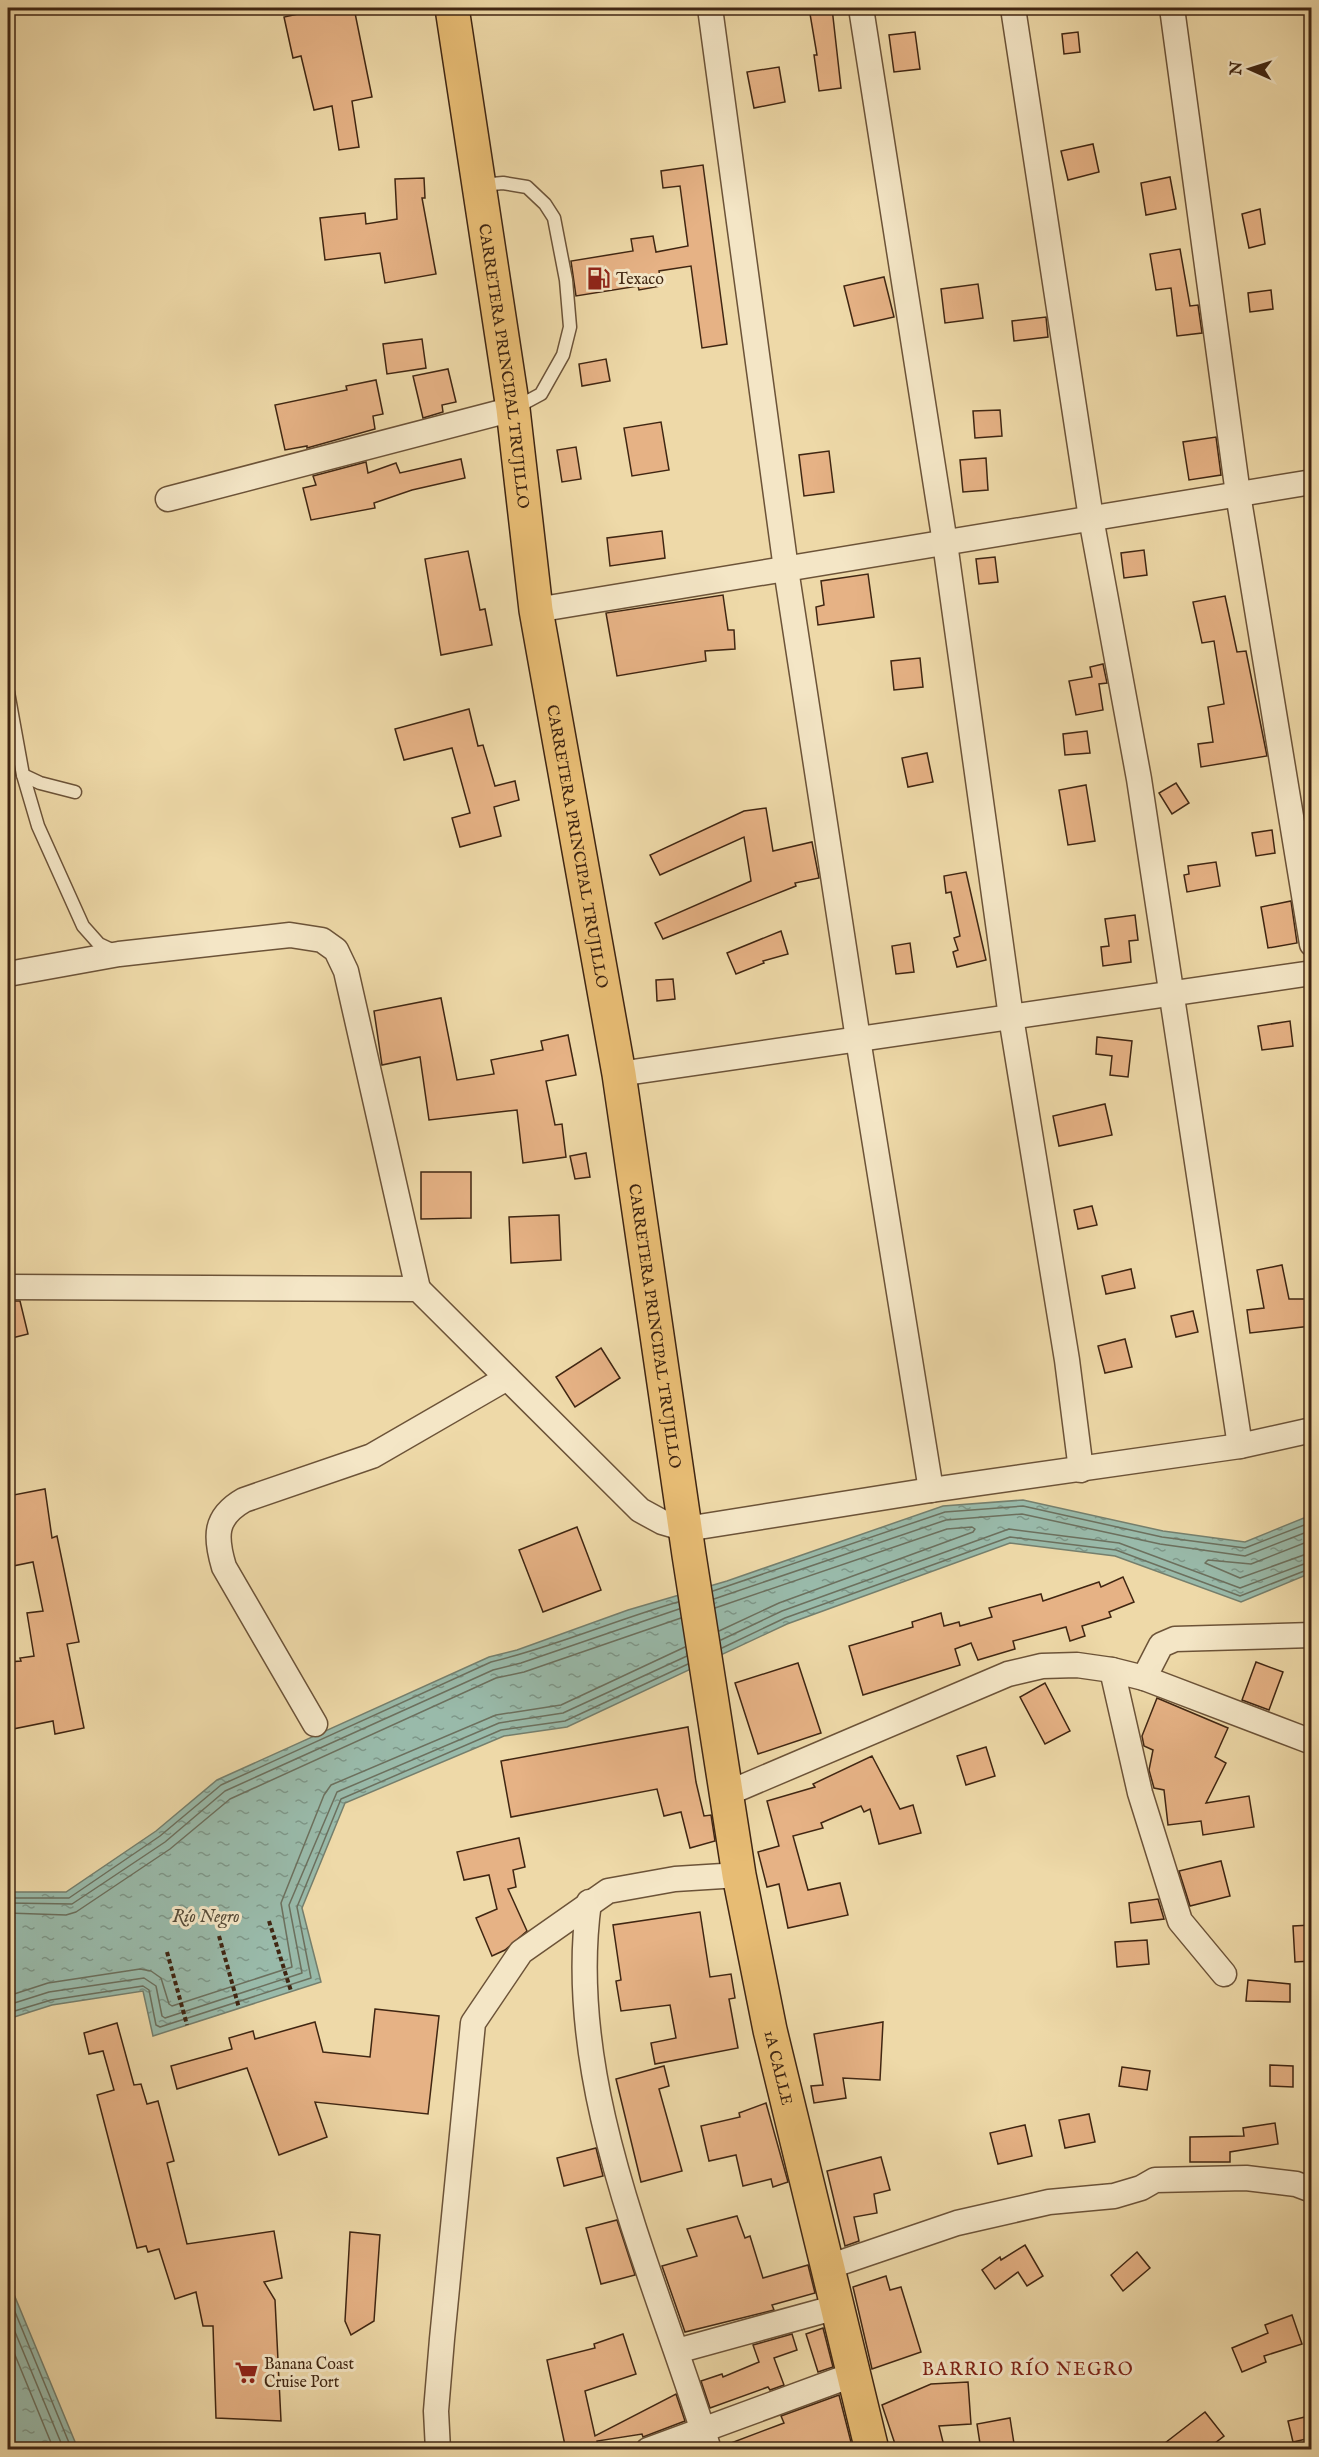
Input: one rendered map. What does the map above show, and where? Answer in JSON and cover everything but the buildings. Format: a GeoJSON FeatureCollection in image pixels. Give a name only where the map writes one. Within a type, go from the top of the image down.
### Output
{"type":"FeatureCollection","features":[{"type":"Feature","properties":{"kind":"main road","name":"CARRETERA PRINCIPAL TRUJILLO"},"geometry":{"type":"LineString","coordinates":[[452,8],[513,409],[536,610],[619,1074],[709,1683]]}},
{"type":"Feature","properties":{"kind":"main road","name":"1A CALLE"},"geometry":{"type":"LineString","coordinates":[[709,1683],[739,1875],[770,2030],[872,2450]]}},
{"type":"Feature","properties":{"kind":"street"},"geometry":{"type":"LineString","coordinates":[[710,8],[786,569],[858,1039],[931,1490]]}},
{"type":"Feature","properties":{"kind":"street"},"geometry":{"type":"LineString","coordinates":[[861,8],[945,543],[1011,1017],[1067,1360],[1081,1470]]}},
{"type":"Feature","properties":{"kind":"street"},"geometry":{"type":"LineString","coordinates":[[1012,8],[1091,518],[1139,779],[1240,1446]]}},
{"type":"Feature","properties":{"kind":"street"},"geometry":{"type":"LineString","coordinates":[[1173,8],[1238,494],[1311,945]]}},
{"type":"Feature","properties":{"kind":"street"},"geometry":{"type":"LineString","coordinates":[[168,499],[513,409]]}},
{"type":"Feature","properties":{"kind":"street"},"geometry":{"type":"LineString","coordinates":[[536,610],[1311,482]]}},
{"type":"Feature","properties":{"kind":"street"},"geometry":{"type":"LineString","coordinates":[[8,974],[119,954],[290,935],[322,940],[336,950],[346,971],[418,1288],[640,1510],[662,1522],[687,1542],[931,1490],[1240,1446],[1311,1430]]}},
{"type":"Feature","properties":{"kind":"street"},"geometry":{"type":"LineString","coordinates":[[619,1074],[1311,973]]}},
{"type":"Feature","properties":{"kind":"street"},"geometry":{"type":"LineString","coordinates":[[8,1287],[418,1288]]}},
{"type":"Feature","properties":{"kind":"street"},"geometry":{"type":"LineString","coordinates":[[315,1724],[225,1567],[218,1547],[221,1521],[229,1509],[244,1500],[372,1456],[507,1378]]}},
{"type":"Feature","properties":{"kind":"street"},"geometry":{"type":"LineString","coordinates":[[1144,1678],[1161,1645],[1175,1639],[1311,1635]]}},
{"type":"Feature","properties":{"kind":"street"},"geometry":{"type":"LineString","coordinates":[[726,1794],[1008,1674],[1042,1666],[1077,1665],[1144,1678],[1311,1742]]}},
{"type":"Feature","properties":{"kind":"street"},"geometry":{"type":"LineString","coordinates":[[1112,1670],[1140,1793],[1180,1921],[1224,1974]]}},
{"type":"Feature","properties":{"kind":"street"},"geometry":{"type":"LineString","coordinates":[[438,2450],[436,2411],[473,2023],[521,1952],[589,1902],[608,1891],[675,1879],[739,1875]]}},
{"type":"Feature","properties":{"kind":"street"},"geometry":{"type":"LineString","coordinates":[[589,1902],[584,1941],[591,2055],[615,2165],[647,2269],[706,2439]]}},
{"type":"Feature","properties":{"kind":"street"},"geometry":{"type":"LineString","coordinates":[[828,2267],[957,2223],[1049,2202],[1114,2196],[1142,2188],[1155,2180],[1246,2178],[1296,2184],[1311,2190]]}},
{"type":"Feature","properties":{"kind":"street"},"geometry":{"type":"LineString","coordinates":[[677,2351],[837,2307]]}},
{"type":"Feature","properties":{"kind":"street"},"geometry":{"type":"LineString","coordinates":[[648,2450],[706,2439],[852,2375]]}},
{"type":"Feature","properties":{"kind":"lane"},"geometry":{"type":"LineString","coordinates":[[480,185],[503,183],[527,187],[545,204],[554,218],[566,280],[570,327],[563,355],[541,394],[513,409]]}},
{"type":"Feature","properties":{"kind":"lane"},"geometry":{"type":"LineString","coordinates":[[8,692],[23,775],[38,826],[83,926],[99,944],[119,954]]}},
{"type":"Feature","properties":{"kind":"lane"},"geometry":{"type":"LineString","coordinates":[[23,775],[40,783],[75,792]]}},
{"type":"Feature","properties":{"kind":"path"},"geometry":{"type":"LineString","coordinates":[[269,1920],[291,1991]]}},
{"type":"Feature","properties":{"kind":"path"},"geometry":{"type":"LineString","coordinates":[[219,1936],[239,2008]]}},
{"type":"Feature","properties":{"kind":"path"},"geometry":{"type":"LineString","coordinates":[[167,1952],[187,2025]]}},
{"type":"Feature","properties":{"kind":"water","name":"Río Negro"},"geometry":{"type":"Polygon","coordinates":[[[1023,1500],[1163,1531],[1245,1542],[1311,1515],[1311,1573],[1241,1602],[1115,1556],[1010,1543],[787,1624],[567,1727],[504,1736],[345,1803],[302,1908],[321,1982],[153,2036],[143,1991],[52,2005],[8,2019],[8,1888],[14,1892],[66,1892],[156,1831],[217,1780],[489,1657],[517,1650],[628,1610],[727,1581],[943,1506],[1023,1500]]]}},
{"type":"Feature","properties":{"kind":"water"},"geometry":{"type":"Polygon","coordinates":[[[8,2280],[78,2449],[8,2449],[8,2280]]]}},
{"type":"Feature","properties":{"kind":"place","name":"Texaco"},"geometry":{"type":"Point","coordinates":[598,278]}},
{"type":"Feature","properties":{"kind":"place","name":"Banana Coast Cruise Port"},"geometry":{"type":"Point","coordinates":[246,2372]}},
{"type":"Feature","properties":{"kind":"district","name":"BARRIO RÍO NEGRO"},"geometry":{"type":"Point","coordinates":[1028,2369]}}]}
